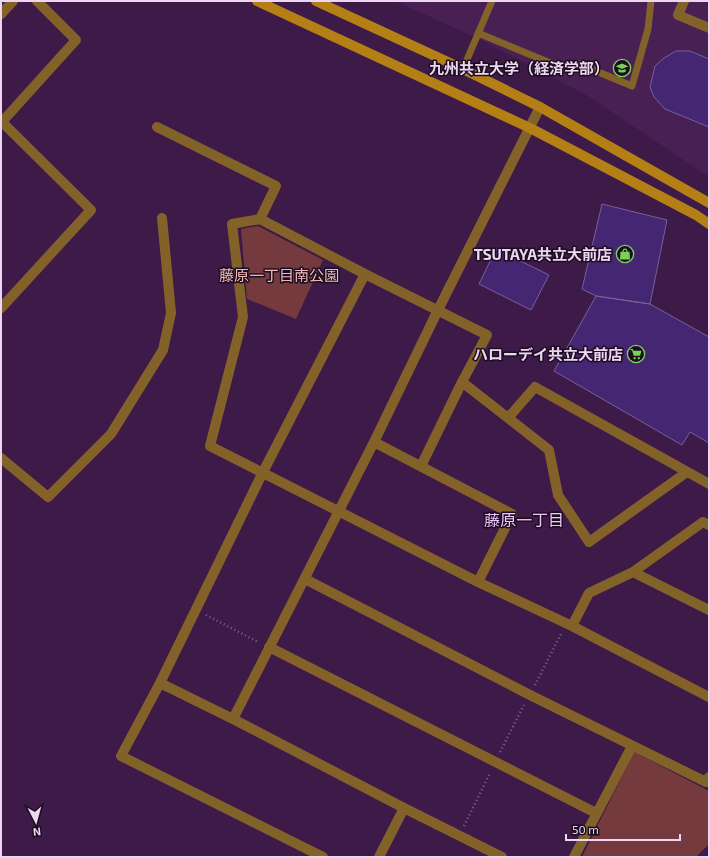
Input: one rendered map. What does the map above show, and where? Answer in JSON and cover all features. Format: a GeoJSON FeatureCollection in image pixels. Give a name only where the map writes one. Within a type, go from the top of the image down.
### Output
{"type":"FeatureCollection","features":[{"type":"Feature","properties":{"kind":"street"},"geometry":{"type":"LineString","coordinates":[[1,14],[13,1]]}},
{"type":"Feature","properties":{"kind":"street"},"geometry":{"type":"LineString","coordinates":[[1,308],[91,210],[2,123],[76,40],[37,1]]}},
{"type":"Feature","properties":{"kind":"street"},"geometry":{"type":"LineString","coordinates":[[258,1],[530,128],[696,215],[709,224]]}},
{"type":"Feature","properties":{"kind":"street"},"geometry":{"type":"LineString","coordinates":[[316,1],[463,69],[540,107],[709,203]]}},
{"type":"Feature","properties":{"kind":"street"},"geometry":{"type":"LineString","coordinates":[[684,1],[678,15],[709,28]]}},
{"type":"Feature","properties":{"kind":"street"},"geometry":{"type":"LineString","coordinates":[[233,719],[374,442],[438,310],[540,107]]}},
{"type":"Feature","properties":{"kind":"street"},"geometry":{"type":"LineString","coordinates":[[157,127],[276,186],[260,219]]}},
{"type":"Feature","properties":{"kind":"street"},"geometry":{"type":"LineString","coordinates":[[1,458],[48,497],[111,434],[163,350],[172,313],[162,218]]}},
{"type":"Feature","properties":{"kind":"street"},"geometry":{"type":"LineString","coordinates":[[421,466],[486,335],[364,274],[260,219],[232,224],[243,317],[210,446],[262,474],[339,511],[478,582],[569,625],[709,697]]}},
{"type":"Feature","properties":{"kind":"street"},"geometry":{"type":"LineString","coordinates":[[323,857],[121,756],[160,683],[262,474],[364,274]]}},
{"type":"Feature","properties":{"kind":"street"},"geometry":{"type":"LineString","coordinates":[[462,382],[549,450],[558,495],[590,542],[687,472]]}},
{"type":"Feature","properties":{"kind":"street"},"geometry":{"type":"LineString","coordinates":[[508,418],[535,387],[709,484]]}},
{"type":"Feature","properties":{"kind":"street"},"geometry":{"type":"LineString","coordinates":[[374,442],[512,514],[478,582]]}},
{"type":"Feature","properties":{"kind":"street"},"geometry":{"type":"LineString","coordinates":[[569,625],[589,593],[633,572],[707,521]]}},
{"type":"Feature","properties":{"kind":"street"},"geometry":{"type":"LineString","coordinates":[[633,572],[709,610]]}},
{"type":"Feature","properties":{"kind":"street"},"geometry":{"type":"LineString","coordinates":[[305,579],[632,746],[706,782],[709,777]]}},
{"type":"Feature","properties":{"kind":"street"},"geometry":{"type":"LineString","coordinates":[[270,648],[596,813]]}},
{"type":"Feature","properties":{"kind":"street"},"geometry":{"type":"LineString","coordinates":[[160,683],[502,857]]}},
{"type":"Feature","properties":{"kind":"street"},"geometry":{"type":"LineString","coordinates":[[574,857],[632,746]]}},
{"type":"Feature","properties":{"kind":"street"},"geometry":{"type":"LineString","coordinates":[[379,857],[404,808]]}},
{"type":"Feature","properties":{"kind":"lane"},"geometry":{"type":"LineString","coordinates":[[463,69],[492,1]]}},
{"type":"Feature","properties":{"kind":"lane"},"geometry":{"type":"LineString","coordinates":[[478,33],[565,69],[579,64],[632,86],[648,29],[651,1]]}},
{"type":"Feature","properties":{"kind":"path"},"geometry":{"type":"LineString","coordinates":[[196,610],[270,648]]}},
{"type":"Feature","properties":{"kind":"path"},"geometry":{"type":"LineString","coordinates":[[459,835],[530,695],[569,625]]}},
{"type":"Feature","properties":{"kind":"shaded area","name":"九州共立大学（経済学部）"},"geometry":{"type":"Polygon","coordinates":[[[395,1],[709,1],[709,177],[588,96],[481,40],[395,1]]]}},
{"type":"Feature","properties":{"kind":"green space","name":"藤原一丁目南公園"},"geometry":{"type":"Polygon","coordinates":[[[258,226],[323,260],[296,319],[247,299],[241,229],[258,226]]]}},
{"type":"Feature","properties":{"kind":"green space"},"geometry":{"type":"Polygon","coordinates":[[[634,752],[709,791],[709,844],[696,857],[582,857],[634,752]]]}},
{"type":"Feature","properties":{"kind":"building"},"geometry":{"type":"Polygon","coordinates":[[[676,51],[690,51],[709,59],[709,127],[665,109],[654,97],[650,87],[655,66],[664,58],[676,51]]]}},
{"type":"Feature","properties":{"kind":"building","name":"TSUTAYA共立大前店"},"geometry":{"type":"Polygon","coordinates":[[[602,204],[667,220],[650,304],[596,296],[582,289],[602,204]]]}},
{"type":"Feature","properties":{"kind":"building"},"geometry":{"type":"Polygon","coordinates":[[[496,249],[549,275],[531,310],[479,284],[496,249]]]}},
{"type":"Feature","properties":{"kind":"building","name":"ハローデイ共立大前店"},"geometry":{"type":"Polygon","coordinates":[[[596,296],[650,304],[709,337],[709,443],[690,432],[682,445],[554,371],[596,296]]]}},
{"type":"Feature","properties":{"kind":"place","name":"九州共立大学（経済学部）"},"geometry":{"type":"Point","coordinates":[622,68]}},
{"type":"Feature","properties":{"kind":"place","name":"TSUTAYA共立大前店"},"geometry":{"type":"Point","coordinates":[625,254]}},
{"type":"Feature","properties":{"kind":"place","name":"ハローデイ共立大前店"},"geometry":{"type":"Point","coordinates":[636,354]}},
{"type":"Feature","properties":{"kind":"district","name":"藤原一丁目"},"geometry":{"type":"Point","coordinates":[524,519]}}]}
